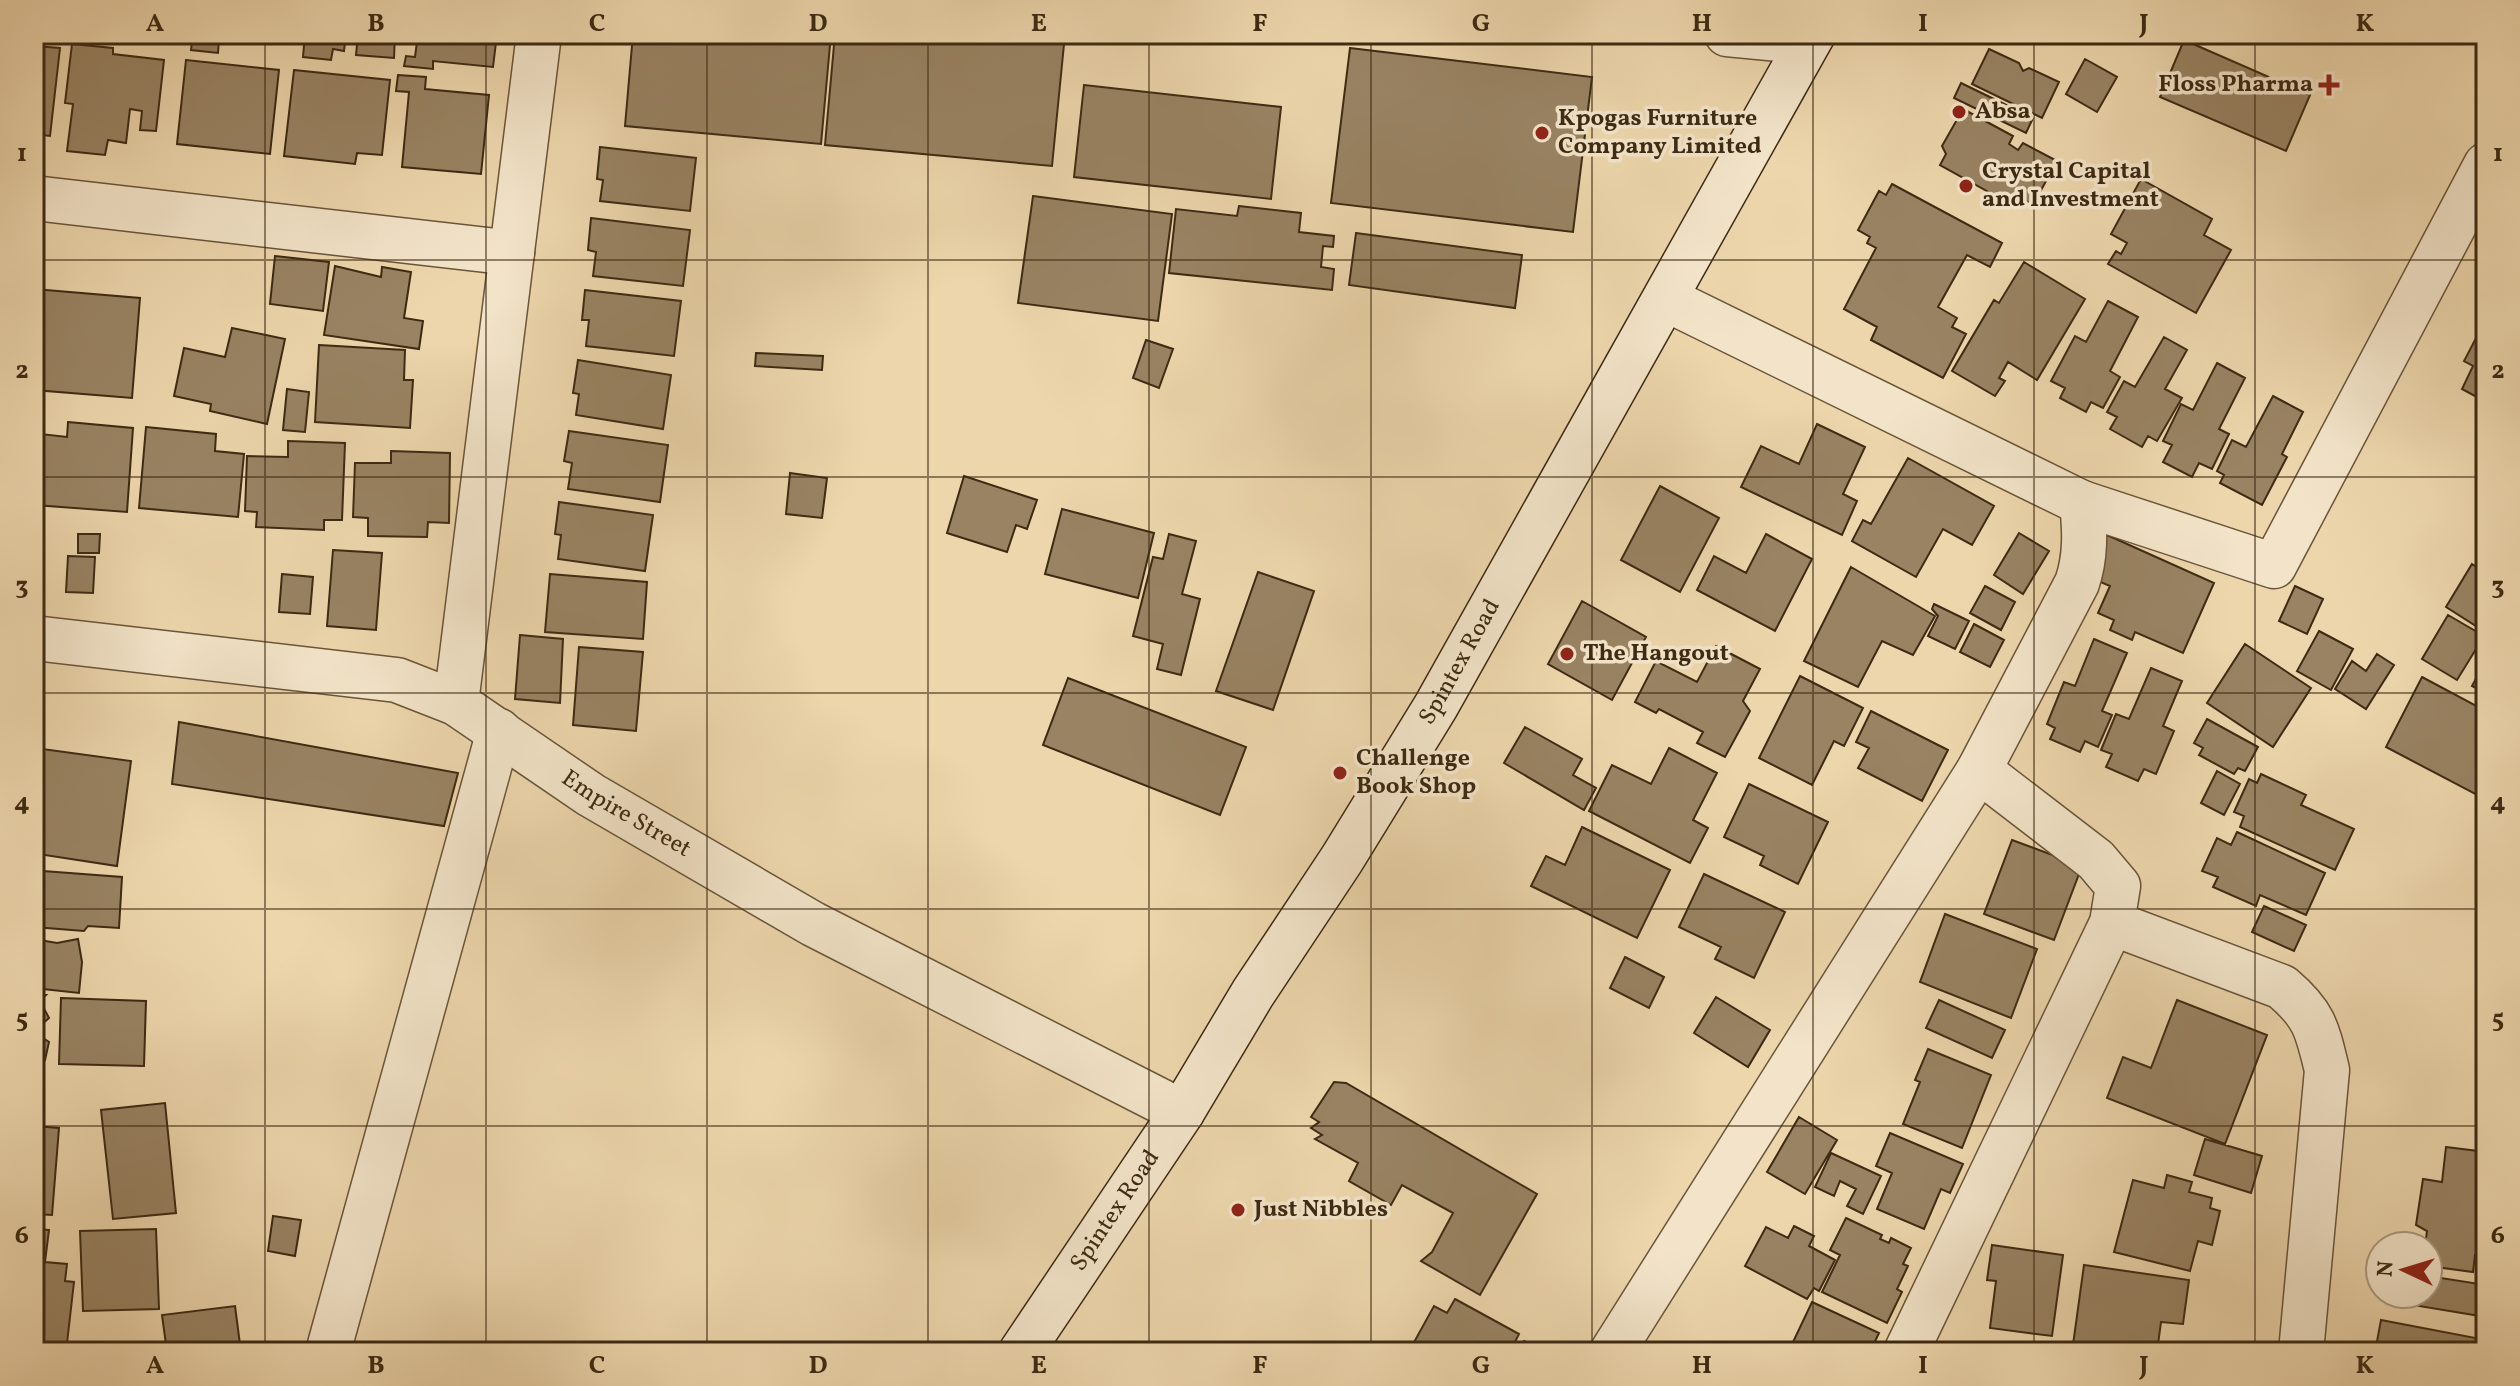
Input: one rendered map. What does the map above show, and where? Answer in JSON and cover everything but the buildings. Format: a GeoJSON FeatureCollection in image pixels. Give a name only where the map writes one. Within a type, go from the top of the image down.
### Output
{"type":"FeatureCollection","features":[{"type":"Feature","properties":{"kind":"street"},"geometry":{"type":"LineString","coordinates":[[456,703],[539,34]]}},
{"type":"Feature","properties":{"kind":"street"},"geometry":{"type":"LineString","coordinates":[[1727,34],[1811,38]]}},
{"type":"Feature","properties":{"kind":"street","name":"Spintex Road"},"geometry":{"type":"LineString","coordinates":[[1021,1352],[1182,1112],[1253,993],[1342,859],[1436,706],[1811,38]]}},
{"type":"Feature","properties":{"kind":"street"},"geometry":{"type":"LineString","coordinates":[[1666,299],[2082,503],[2274,566],[2486,165]]}},
{"type":"Feature","properties":{"kind":"street"},"geometry":{"type":"LineString","coordinates":[[34,198],[512,253]]}},
{"type":"Feature","properties":{"kind":"street"},"geometry":{"type":"LineString","coordinates":[[1612,1352],[1979,770],[2077,583],[2082,568],[2085,535],[2082,503]]}},
{"type":"Feature","properties":{"kind":"street","name":"Empire Street"},"geometry":{"type":"LineString","coordinates":[[34,638],[397,680],[456,703],[591,795],[813,924],[1182,1112]]}},
{"type":"Feature","properties":{"kind":"street"},"geometry":{"type":"LineString","coordinates":[[328,1352],[499,731]]}},
{"type":"Feature","properties":{"kind":"street"},"geometry":{"type":"LineString","coordinates":[[1906,1352],[2112,923],[2118,886],[2096,860],[1979,770]]}},
{"type":"Feature","properties":{"kind":"street"},"geometry":{"type":"LineString","coordinates":[[2112,923],[2282,987],[2303,1005],[2317,1028],[2327,1070],[2301,1352]]}},
{"type":"Feature","properties":{"kind":"place","name":"Floss Pharma"},"geometry":{"type":"Point","coordinates":[2329,85]}},
{"type":"Feature","properties":{"kind":"place","name":"Absa"},"geometry":{"type":"Point","coordinates":[1959,112]}},
{"type":"Feature","properties":{"kind":"place","name":"Kpogas Furniture Company Limited"},"geometry":{"type":"Point","coordinates":[1542,133]}},
{"type":"Feature","properties":{"kind":"place","name":"Crystal Capital and Investment"},"geometry":{"type":"Point","coordinates":[1966,186]}},
{"type":"Feature","properties":{"kind":"place","name":"The Hangout"},"geometry":{"type":"Point","coordinates":[1567,654]}},
{"type":"Feature","properties":{"kind":"place","name":"Challenge Book Shop"},"geometry":{"type":"Point","coordinates":[1340,773]}},
{"type":"Feature","properties":{"kind":"place","name":"Just Nibbles"},"geometry":{"type":"Point","coordinates":[1238,1210]}}]}
